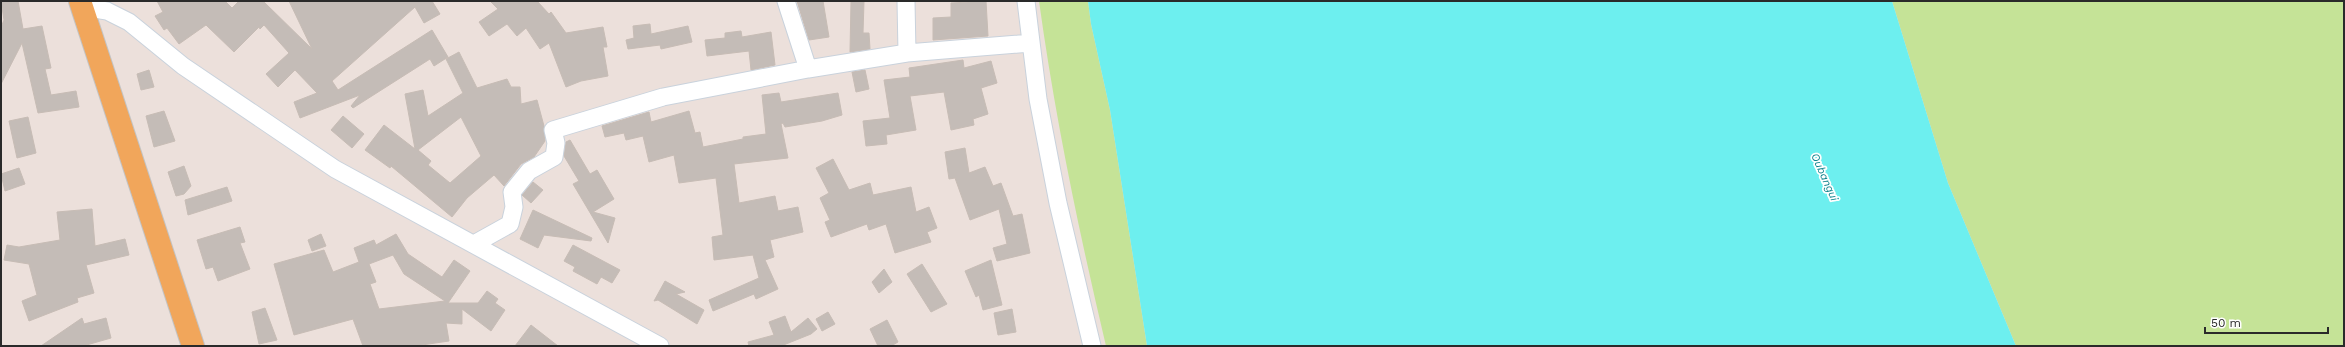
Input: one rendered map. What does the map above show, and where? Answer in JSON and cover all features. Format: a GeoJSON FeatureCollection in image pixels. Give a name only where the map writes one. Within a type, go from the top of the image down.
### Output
{"type":"FeatureCollection","features":[{"type":"Feature","properties":{"kind":"main road"},"geometry":{"type":"LineString","coordinates":[[81,4],[193,346]]}},
{"type":"Feature","properties":{"kind":"street"},"geometry":{"type":"LineString","coordinates":[[786,1],[808,69]]}},
{"type":"Feature","properties":{"kind":"street"},"geometry":{"type":"LineString","coordinates":[[906,1],[907,53]]}},
{"type":"Feature","properties":{"kind":"street"},"geometry":{"type":"LineString","coordinates":[[1026,1],[1038,99],[1058,203],[1092,346]]}},
{"type":"Feature","properties":{"kind":"street"},"geometry":{"type":"LineString","coordinates":[[81,4],[107,11],[129,22],[183,66],[335,169],[660,346]]}},
{"type":"Feature","properties":{"kind":"street"},"geometry":{"type":"LineString","coordinates":[[474,244],[510,224],[514,207],[512,192],[529,171],[554,157],[556,143],[554,130],[663,97],[808,69],[907,53],[1031,43]]}},
{"type":"Feature","properties":{"kind":"green space"},"geometry":{"type":"Polygon","coordinates":[[[1039,1],[1088,1],[1091,24],[1110,110],[1147,346],[1106,346],[1068,174],[1052,88],[1039,1]]]}},
{"type":"Feature","properties":{"kind":"green space"},"geometry":{"type":"Polygon","coordinates":[[[1892,1],[2344,1],[2344,346],[2016,346],[1948,183],[1892,1]]]}},
{"type":"Feature","properties":{"kind":"water","name":"Oubangui"},"geometry":{"type":"Polygon","coordinates":[[[1088,1],[1892,1],[1948,183],[2016,346],[1147,346],[1110,110],[1091,24],[1088,1]]]}},
{"type":"Feature","properties":{"kind":"building"},"geometry":{"type":"Polygon","coordinates":[[[1,1],[18,1],[23,29],[42,26],[51,68],[45,69],[51,95],[76,91],[79,107],[38,113],[22,43],[1,84],[1,27],[4,20],[1,1]]]}},
{"type":"Feature","properties":{"kind":"building"},"geometry":{"type":"Polygon","coordinates":[[[157,1],[225,1],[232,8],[239,1],[263,1],[312,49],[289,1],[432,1],[440,14],[424,23],[415,7],[332,81],[338,90],[432,30],[448,57],[434,66],[430,59],[353,108],[351,106],[360,95],[300,118],[294,102],[317,93],[295,70],[278,87],[266,74],[289,53],[264,25],[260,29],[259,27],[234,52],[206,25],[179,44],[167,28],[164,30],[155,16],[163,12],[157,1]]]}},
{"type":"Feature","properties":{"kind":"building"},"geometry":{"type":"Polygon","coordinates":[[[490,1],[537,1],[549,14],[551,12],[566,33],[603,27],[607,47],[603,47],[608,76],[581,81],[566,87],[549,43],[540,49],[526,28],[517,36],[507,24],[489,36],[479,22],[498,9],[490,1]]]}},
{"type":"Feature","properties":{"kind":"building"},"geometry":{"type":"Polygon","coordinates":[[[797,1],[823,1],[829,37],[809,40],[797,1]]]}},
{"type":"Feature","properties":{"kind":"building"},"geometry":{"type":"Polygon","coordinates":[[[851,1],[864,1],[863,33],[869,33],[870,49],[850,52],[851,1]]]}},
{"type":"Feature","properties":{"kind":"building"},"geometry":{"type":"Polygon","coordinates":[[[986,1],[988,36],[933,40],[933,18],[951,17],[951,3],[986,1]]]}},
{"type":"Feature","properties":{"kind":"building"},"geometry":{"type":"Polygon","coordinates":[[[650,24],[651,34],[688,26],[692,42],[661,49],[660,45],[628,49],[626,40],[634,38],[633,26],[650,24]]]}},
{"type":"Feature","properties":{"kind":"building"},"geometry":{"type":"Polygon","coordinates":[[[741,31],[742,37],[771,32],[775,65],[751,70],[749,51],[707,56],[705,40],[725,38],[725,33],[741,31]]]}},
{"type":"Feature","properties":{"kind":"building"},"geometry":{"type":"Polygon","coordinates":[[[459,52],[477,88],[507,79],[511,87],[520,87],[521,104],[537,100],[544,126],[545,141],[534,157],[521,164],[504,186],[494,175],[467,198],[452,217],[391,166],[390,168],[365,150],[384,125],[415,149],[405,94],[423,90],[428,116],[463,93],[446,59],[459,52]],[[461,117],[418,150],[431,161],[428,165],[450,183],[481,156],[461,117]]]}},
{"type":"Feature","properties":{"kind":"building"},"geometry":{"type":"Polygon","coordinates":[[[963,60],[964,68],[991,61],[997,83],[981,88],[988,114],[973,119],[974,125],[951,130],[944,92],[910,96],[916,130],[886,135],[887,144],[866,146],[863,121],[890,118],[884,80],[910,77],[909,68],[963,60]]]}},
{"type":"Feature","properties":{"kind":"building"},"geometry":{"type":"Polygon","coordinates":[[[149,70],[154,87],[141,90],[137,74],[149,70]]]}},
{"type":"Feature","properties":{"kind":"building"},"geometry":{"type":"Polygon","coordinates":[[[865,70],[869,89],[856,92],[852,72],[865,70]]]}},
{"type":"Feature","properties":{"kind":"building"},"geometry":{"type":"Polygon","coordinates":[[[779,93],[781,102],[838,93],[842,115],[822,121],[785,127],[783,123],[781,124],[788,158],[734,164],[739,203],[775,196],[778,211],[798,207],[803,232],[770,240],[774,257],[765,260],[778,289],[756,299],[754,294],[713,311],[709,300],[759,278],[753,255],[714,260],[712,237],[723,235],[716,178],[679,183],[674,155],[649,162],[643,136],[626,140],[624,133],[605,137],[602,126],[649,112],[651,122],[689,111],[695,133],[700,132],[703,147],[743,139],[743,137],[766,134],[762,95],[779,93]]]}},
{"type":"Feature","properties":{"kind":"building"},"geometry":{"type":"Polygon","coordinates":[[[164,111],[175,141],[154,147],[146,116],[164,111]]]}},
{"type":"Feature","properties":{"kind":"building"},"geometry":{"type":"Polygon","coordinates":[[[343,116],[364,134],[352,148],[331,130],[343,116]]]}},
{"type":"Feature","properties":{"kind":"building"},"geometry":{"type":"Polygon","coordinates":[[[28,117],[36,153],[17,158],[9,121],[28,117]]]}},
{"type":"Feature","properties":{"kind":"building"},"geometry":{"type":"Polygon","coordinates":[[[570,140],[590,174],[597,170],[614,199],[593,212],[615,218],[608,243],[573,184],[579,181],[564,156],[566,142],[570,140]]]}},
{"type":"Feature","properties":{"kind":"building"},"geometry":{"type":"Polygon","coordinates":[[[965,148],[969,173],[985,167],[993,186],[1001,183],[1013,216],[1022,214],[1030,253],[997,261],[993,248],[1007,244],[999,209],[970,220],[955,178],[949,179],[945,152],[965,148]]]}},
{"type":"Feature","properties":{"kind":"building"},"geometry":{"type":"Polygon","coordinates":[[[833,159],[849,190],[870,183],[873,195],[911,187],[916,212],[929,207],[937,228],[927,232],[931,242],[895,253],[886,224],[869,230],[867,224],[831,237],[825,222],[830,220],[820,198],[829,193],[816,168],[833,159]]]}},
{"type":"Feature","properties":{"kind":"building"},"geometry":{"type":"Polygon","coordinates":[[[184,166],[191,186],[184,194],[176,196],[168,172],[184,166]]]}},
{"type":"Feature","properties":{"kind":"building"},"geometry":{"type":"Polygon","coordinates":[[[19,168],[25,184],[5,191],[1,174],[19,168]]]}},
{"type":"Feature","properties":{"kind":"building"},"geometry":{"type":"Polygon","coordinates":[[[533,182],[543,190],[531,203],[522,195],[533,182]]]}},
{"type":"Feature","properties":{"kind":"building"},"geometry":{"type":"Polygon","coordinates":[[[227,187],[232,201],[188,215],[185,200],[227,187]]]}},
{"type":"Feature","properties":{"kind":"building"},"geometry":{"type":"Polygon","coordinates":[[[92,209],[95,246],[125,239],[129,255],[86,265],[94,293],[77,298],[78,302],[29,321],[22,301],[37,295],[29,264],[4,260],[7,245],[19,247],[60,240],[57,212],[92,209]]]}},
{"type":"Feature","properties":{"kind":"building"},"geometry":{"type":"Polygon","coordinates":[[[533,210],[592,238],[591,241],[544,235],[538,248],[520,239],[533,210]]]}},
{"type":"Feature","properties":{"kind":"building"},"geometry":{"type":"Polygon","coordinates":[[[240,227],[245,242],[240,243],[250,269],[218,281],[213,267],[206,269],[197,240],[240,227]]]}},
{"type":"Feature","properties":{"kind":"building"},"geometry":{"type":"Polygon","coordinates":[[[321,234],[326,246],[312,251],[308,240],[321,234]]]}},
{"type":"Feature","properties":{"kind":"building"},"geometry":{"type":"Polygon","coordinates":[[[396,234],[408,254],[442,277],[454,260],[470,271],[448,303],[478,303],[487,291],[498,299],[495,303],[505,310],[491,331],[462,309],[462,324],[446,323],[449,341],[415,346],[363,346],[353,319],[294,335],[274,264],[324,250],[333,272],[359,262],[354,248],[374,240],[376,245],[396,234]],[[393,255],[369,264],[376,282],[370,284],[379,309],[445,301],[404,274],[393,255]]]}},
{"type":"Feature","properties":{"kind":"building"},"geometry":{"type":"Polygon","coordinates":[[[573,245],[620,270],[612,283],[601,277],[597,284],[573,271],[575,267],[564,261],[573,245]]]}},
{"type":"Feature","properties":{"kind":"building"},"geometry":{"type":"Polygon","coordinates":[[[991,260],[1002,305],[983,310],[979,295],[976,297],[965,271],[991,260]]]}},
{"type":"Feature","properties":{"kind":"building"},"geometry":{"type":"Polygon","coordinates":[[[922,264],[947,304],[931,312],[907,274],[922,264]]]}},
{"type":"Feature","properties":{"kind":"building"},"geometry":{"type":"Polygon","coordinates":[[[884,269],[892,282],[879,293],[872,282],[884,269]]]}},
{"type":"Feature","properties":{"kind":"building"},"geometry":{"type":"Polygon","coordinates":[[[665,281],[685,292],[676,294],[704,310],[697,324],[658,300],[654,301],[665,281]]]}},
{"type":"Feature","properties":{"kind":"building"},"geometry":{"type":"Polygon","coordinates":[[[265,308],[277,340],[259,344],[252,312],[265,308]]]}},
{"type":"Feature","properties":{"kind":"building"},"geometry":{"type":"Polygon","coordinates":[[[1012,309],[1016,332],[998,335],[994,313],[1012,309]]]}},
{"type":"Feature","properties":{"kind":"building"},"geometry":{"type":"Polygon","coordinates":[[[828,312],[835,324],[822,331],[816,319],[828,312]]]}},
{"type":"Feature","properties":{"kind":"building"},"geometry":{"type":"Polygon","coordinates":[[[785,316],[791,332],[808,318],[817,329],[811,334],[781,346],[749,346],[748,342],[774,335],[769,322],[785,316]]]}},
{"type":"Feature","properties":{"kind":"building"},"geometry":{"type":"Polygon","coordinates":[[[82,318],[84,324],[106,318],[111,338],[83,346],[41,346],[82,318]]]}},
{"type":"Feature","properties":{"kind":"building"},"geometry":{"type":"Polygon","coordinates":[[[887,320],[898,342],[891,346],[878,346],[870,329],[887,320]]]}},
{"type":"Feature","properties":{"kind":"building"},"geometry":{"type":"Polygon","coordinates":[[[531,325],[558,346],[515,346],[531,325]]]}}]}
